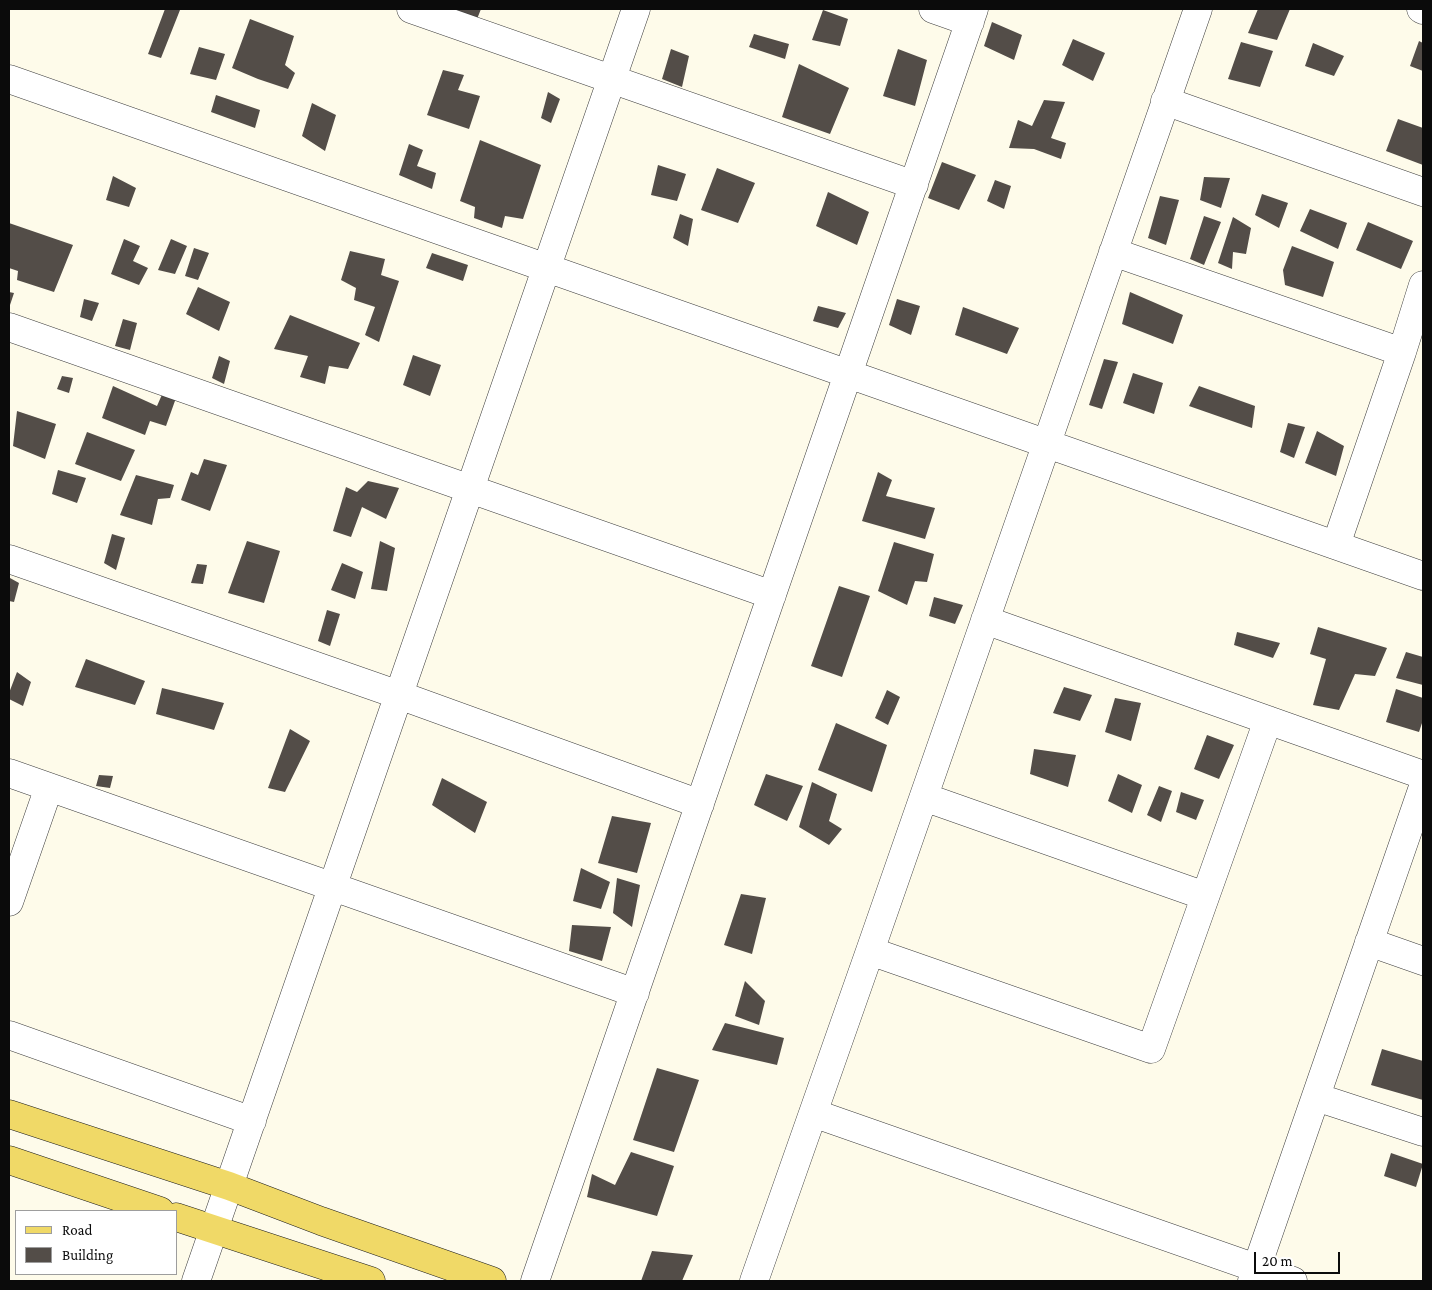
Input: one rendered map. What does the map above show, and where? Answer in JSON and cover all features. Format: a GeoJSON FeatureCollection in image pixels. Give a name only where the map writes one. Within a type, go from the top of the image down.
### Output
{"type":"FeatureCollection","features":[{"type":"Feature","properties":{"kind":"main road"},"geometry":{"type":"LineString","coordinates":[[9,1114],[229,1186],[486,1280]]}},
{"type":"Feature","properties":{"kind":"main road"},"geometry":{"type":"LineString","coordinates":[[9,1160],[157,1210]]}},
{"type":"Feature","properties":{"kind":"main road"},"geometry":{"type":"LineString","coordinates":[[178,1218],[371,1281]]}},
{"type":"Feature","properties":{"kind":"street"},"geometry":{"type":"LineString","coordinates":[[411,9],[914,185]]}},
{"type":"Feature","properties":{"kind":"street"},"geometry":{"type":"LineString","coordinates":[[196,1281],[636,9]]}},
{"type":"Feature","properties":{"kind":"street"},"geometry":{"type":"LineString","coordinates":[[535,1281],[972,15],[933,9]]}},
{"type":"Feature","properties":{"kind":"street"},"geometry":{"type":"LineString","coordinates":[[754,1281],[1198,9]]}},
{"type":"Feature","properties":{"kind":"street"},"geometry":{"type":"LineString","coordinates":[[9,79],[1423,576]]}},
{"type":"Feature","properties":{"kind":"street"},"geometry":{"type":"LineString","coordinates":[[1165,102],[1423,192]]}},
{"type":"Feature","properties":{"kind":"street"},"geometry":{"type":"LineString","coordinates":[[1113,252],[1402,352]]}},
{"type":"Feature","properties":{"kind":"street"},"geometry":{"type":"LineString","coordinates":[[1336,545],[1423,285]]}},
{"type":"Feature","properties":{"kind":"street"},"geometry":{"type":"LineString","coordinates":[[9,327],[772,595]]}},
{"type":"Feature","properties":{"kind":"street"},"geometry":{"type":"LineString","coordinates":[[9,559],[398,695],[700,804]]}},
{"type":"Feature","properties":{"kind":"street"},"geometry":{"type":"LineString","coordinates":[[984,620],[1423,775]]}},
{"type":"Feature","properties":{"kind":"street"},"geometry":{"type":"LineString","coordinates":[[870,951],[1151,1049],[1268,720]]}},
{"type":"Feature","properties":{"kind":"street"},"geometry":{"type":"LineString","coordinates":[[9,772],[634,993]]}},
{"type":"Feature","properties":{"kind":"street"},"geometry":{"type":"LineString","coordinates":[[9,902],[49,787]]}},
{"type":"Feature","properties":{"kind":"street"},"geometry":{"type":"LineString","coordinates":[[1254,1275],[1423,787]]}},
{"type":"Feature","properties":{"kind":"street"},"geometry":{"type":"LineString","coordinates":[[924,797],[1205,896]]}},
{"type":"Feature","properties":{"kind":"street"},"geometry":{"type":"LineString","coordinates":[[1369,942],[1423,961]]}},
{"type":"Feature","properties":{"kind":"street"},"geometry":{"type":"LineString","coordinates":[[9,1035],[252,1121]]}},
{"type":"Feature","properties":{"kind":"street"},"geometry":{"type":"LineString","coordinates":[[1316,1097],[1423,1132]]}},
{"type":"Feature","properties":{"kind":"street"},"geometry":{"type":"LineString","coordinates":[[813,1113],[1254,1275],[1293,1281]]}},
{"type":"Feature","properties":{"kind":"building"},"geometry":{"type":"Polygon","coordinates":[[[165,9],[180,10],[161,58],[148,54],[165,9]]]}},
{"type":"Feature","properties":{"kind":"building"},"geometry":{"type":"Polygon","coordinates":[[[447,9],[481,9],[477,19],[447,9]]]}},
{"type":"Feature","properties":{"kind":"building"},"geometry":{"type":"Polygon","coordinates":[[[1258,9],[1290,9],[1277,40],[1248,33],[1258,9]]]}},
{"type":"Feature","properties":{"kind":"building"},"geometry":{"type":"Polygon","coordinates":[[[823,10],[848,19],[840,46],[812,40],[823,10]]]}},
{"type":"Feature","properties":{"kind":"building"},"geometry":{"type":"Polygon","coordinates":[[[250,19],[294,36],[285,65],[295,73],[288,89],[232,68],[250,19]]]}},
{"type":"Feature","properties":{"kind":"building"},"geometry":{"type":"Polygon","coordinates":[[[992,22],[1022,35],[1014,60],[984,46],[992,22]]]}},
{"type":"Feature","properties":{"kind":"building"},"geometry":{"type":"Polygon","coordinates":[[[754,34],[789,44],[785,59],[749,47],[754,34]]]}},
{"type":"Feature","properties":{"kind":"building"},"geometry":{"type":"Polygon","coordinates":[[[1073,39],[1105,53],[1093,81],[1062,65],[1073,39]]]}},
{"type":"Feature","properties":{"kind":"building"},"geometry":{"type":"Polygon","coordinates":[[[1419,41],[1423,43],[1423,71],[1410,66],[1419,41]]]}},
{"type":"Feature","properties":{"kind":"building"},"geometry":{"type":"Polygon","coordinates":[[[1241,42],[1273,51],[1260,87],[1228,79],[1241,42]]]}},
{"type":"Feature","properties":{"kind":"building"},"geometry":{"type":"Polygon","coordinates":[[[1313,43],[1344,56],[1334,76],[1305,66],[1313,43]]]}},
{"type":"Feature","properties":{"kind":"building"},"geometry":{"type":"Polygon","coordinates":[[[199,47],[225,54],[216,80],[190,74],[199,47]]]}},
{"type":"Feature","properties":{"kind":"building"},"geometry":{"type":"Polygon","coordinates":[[[671,49],[689,56],[682,87],[662,79],[671,49]]]}},
{"type":"Feature","properties":{"kind":"building"},"geometry":{"type":"Polygon","coordinates":[[[898,49],[927,60],[915,106],[883,96],[898,49]]]}},
{"type":"Feature","properties":{"kind":"building"},"geometry":{"type":"Polygon","coordinates":[[[799,64],[849,88],[830,134],[782,117],[799,64]]]}},
{"type":"Feature","properties":{"kind":"building"},"geometry":{"type":"Polygon","coordinates":[[[443,70],[464,75],[458,90],[480,96],[469,129],[427,115],[443,70]]]}},
{"type":"Feature","properties":{"kind":"building"},"geometry":{"type":"Polygon","coordinates":[[[548,92],[560,99],[551,123],[541,118],[548,92]]]}},
{"type":"Feature","properties":{"kind":"building"},"geometry":{"type":"Polygon","coordinates":[[[216,95],[260,110],[255,128],[211,112],[216,95]]]}},
{"type":"Feature","properties":{"kind":"building"},"geometry":{"type":"Polygon","coordinates":[[[1044,100],[1065,102],[1051,138],[1066,143],[1061,159],[1034,149],[1009,148],[1018,120],[1032,126],[1044,100]]]}},
{"type":"Feature","properties":{"kind":"building"},"geometry":{"type":"Polygon","coordinates":[[[312,103],[336,115],[325,151],[302,136],[312,103]]]}},
{"type":"Feature","properties":{"kind":"building"},"geometry":{"type":"Polygon","coordinates":[[[1398,119],[1423,128],[1423,165],[1386,151],[1398,119]]]}},
{"type":"Feature","properties":{"kind":"building"},"geometry":{"type":"Polygon","coordinates":[[[480,140],[541,165],[523,219],[505,216],[502,228],[474,218],[475,207],[460,201],[480,140]]]}},
{"type":"Feature","properties":{"kind":"building"},"geometry":{"type":"Polygon","coordinates":[[[409,144],[423,150],[417,166],[436,173],[432,189],[399,175],[409,144]]]}},
{"type":"Feature","properties":{"kind":"building"},"geometry":{"type":"Polygon","coordinates":[[[942,162],[976,175],[959,210],[928,198],[942,162]]]}},
{"type":"Feature","properties":{"kind":"building"},"geometry":{"type":"Polygon","coordinates":[[[658,165],[686,174],[677,201],[651,195],[658,165]]]}},
{"type":"Feature","properties":{"kind":"building"},"geometry":{"type":"Polygon","coordinates":[[[717,168],[755,183],[738,223],[701,210],[717,168]]]}},
{"type":"Feature","properties":{"kind":"building"},"geometry":{"type":"Polygon","coordinates":[[[113,176],[136,188],[129,207],[106,200],[113,176]]]}},
{"type":"Feature","properties":{"kind":"building"},"geometry":{"type":"Polygon","coordinates":[[[1204,177],[1230,178],[1221,208],[1200,200],[1204,177]]]}},
{"type":"Feature","properties":{"kind":"building"},"geometry":{"type":"Polygon","coordinates":[[[995,180],[1011,186],[1004,209],[987,201],[995,180]]]}},
{"type":"Feature","properties":{"kind":"building"},"geometry":{"type":"Polygon","coordinates":[[[828,192],[869,212],[857,245],[816,226],[828,192]]]}},
{"type":"Feature","properties":{"kind":"building"},"geometry":{"type":"Polygon","coordinates":[[[1262,194],[1288,203],[1279,228],[1255,215],[1262,194]]]}},
{"type":"Feature","properties":{"kind":"building"},"geometry":{"type":"Polygon","coordinates":[[[1160,196],[1179,200],[1166,245],[1148,238],[1160,196]]]}},
{"type":"Feature","properties":{"kind":"building"},"geometry":{"type":"Polygon","coordinates":[[[1310,209],[1347,223],[1338,249],[1300,231],[1310,209]]]}},
{"type":"Feature","properties":{"kind":"building"},"geometry":{"type":"Polygon","coordinates":[[[680,214],[693,219],[688,246],[673,238],[680,214]]]}},
{"type":"Feature","properties":{"kind":"building"},"geometry":{"type":"Polygon","coordinates":[[[1204,216],[1221,222],[1204,265],[1190,259],[1204,216]]]}},
{"type":"Feature","properties":{"kind":"building"},"geometry":{"type":"Polygon","coordinates":[[[1233,217],[1251,228],[1246,254],[1233,252],[1232,269],[1218,263],[1233,217]]]}},
{"type":"Feature","properties":{"kind":"building"},"geometry":{"type":"Polygon","coordinates":[[[1368,222],[1413,241],[1401,269],[1356,250],[1368,222]]]}},
{"type":"Feature","properties":{"kind":"building"},"geometry":{"type":"Polygon","coordinates":[[[9,223],[73,245],[54,292],[17,280],[18,271],[9,268],[9,223]]]}},
{"type":"Feature","properties":{"kind":"building"},"geometry":{"type":"Polygon","coordinates":[[[124,239],[140,246],[133,261],[148,268],[139,285],[111,274],[124,239]]]}},
{"type":"Feature","properties":{"kind":"building"},"geometry":{"type":"Polygon","coordinates":[[[171,239],[187,246],[175,274],[158,270],[171,239]]]}},
{"type":"Feature","properties":{"kind":"building"},"geometry":{"type":"Polygon","coordinates":[[[1292,246],[1334,262],[1323,297],[1285,285],[1283,270],[1292,246]]]}},
{"type":"Feature","properties":{"kind":"building"},"geometry":{"type":"Polygon","coordinates":[[[194,248],[209,253],[198,280],[185,276],[194,248]]]}},
{"type":"Feature","properties":{"kind":"building"},"geometry":{"type":"Polygon","coordinates":[[[350,251],[385,259],[381,275],[399,281],[379,342],[365,335],[375,307],[354,300],[356,288],[341,280],[350,251]]]}},
{"type":"Feature","properties":{"kind":"building"},"geometry":{"type":"Polygon","coordinates":[[[432,253],[468,265],[463,281],[426,268],[432,253]]]}},
{"type":"Feature","properties":{"kind":"building"},"geometry":{"type":"Polygon","coordinates":[[[198,287],[230,302],[219,331],[186,314],[198,287]]]}},
{"type":"Feature","properties":{"kind":"building"},"geometry":{"type":"Polygon","coordinates":[[[9,292],[14,293],[9,308],[9,292]]]}},
{"type":"Feature","properties":{"kind":"building"},"geometry":{"type":"Polygon","coordinates":[[[1130,292],[1183,315],[1173,344],[1122,324],[1130,292]]]}},
{"type":"Feature","properties":{"kind":"building"},"geometry":{"type":"Polygon","coordinates":[[[84,299],[99,303],[92,321],[80,317],[84,299]]]}},
{"type":"Feature","properties":{"kind":"building"},"geometry":{"type":"Polygon","coordinates":[[[897,299],[920,306],[911,335],[889,325],[897,299]]]}},
{"type":"Feature","properties":{"kind":"building"},"geometry":{"type":"Polygon","coordinates":[[[818,306],[846,313],[838,328],[813,321],[818,306]]]}},
{"type":"Feature","properties":{"kind":"building"},"geometry":{"type":"Polygon","coordinates":[[[963,307],[1019,328],[1007,354],[955,335],[963,307]]]}},
{"type":"Feature","properties":{"kind":"building"},"geometry":{"type":"Polygon","coordinates":[[[290,315],[360,343],[348,369],[329,366],[325,384],[300,377],[308,356],[274,349],[290,315]]]}},
{"type":"Feature","properties":{"kind":"building"},"geometry":{"type":"Polygon","coordinates":[[[123,319],[137,323],[130,350],[115,346],[123,319]]]}},
{"type":"Feature","properties":{"kind":"building"},"geometry":{"type":"Polygon","coordinates":[[[413,355],[441,365],[430,396],[403,385],[413,355]]]}},
{"type":"Feature","properties":{"kind":"building"},"geometry":{"type":"Polygon","coordinates":[[[219,356],[230,361],[224,384],[212,378],[219,356]]]}},
{"type":"Feature","properties":{"kind":"building"},"geometry":{"type":"Polygon","coordinates":[[[1104,359],[1118,362],[1102,409],[1089,405],[1104,359]]]}},
{"type":"Feature","properties":{"kind":"building"},"geometry":{"type":"Polygon","coordinates":[[[1133,373],[1163,383],[1154,414],[1123,403],[1133,373]]]}},
{"type":"Feature","properties":{"kind":"building"},"geometry":{"type":"Polygon","coordinates":[[[62,376],[73,378],[69,393],[57,389],[62,376]]]}},
{"type":"Feature","properties":{"kind":"building"},"geometry":{"type":"Polygon","coordinates":[[[113,386],[157,406],[164,390],[176,398],[166,426],[150,421],[145,435],[102,418],[113,386]]]}},
{"type":"Feature","properties":{"kind":"building"},"geometry":{"type":"Polygon","coordinates":[[[1199,386],[1255,406],[1252,428],[1189,406],[1199,386]]]}},
{"type":"Feature","properties":{"kind":"building"},"geometry":{"type":"Polygon","coordinates":[[[17,411],[56,424],[45,459],[13,446],[17,411]]]}},
{"type":"Feature","properties":{"kind":"building"},"geometry":{"type":"Polygon","coordinates":[[[1288,423],[1305,427],[1294,458],[1280,452],[1288,423]]]}},
{"type":"Feature","properties":{"kind":"building"},"geometry":{"type":"Polygon","coordinates":[[[1317,431],[1344,446],[1336,476],[1305,463],[1317,431]]]}},
{"type":"Feature","properties":{"kind":"building"},"geometry":{"type":"Polygon","coordinates":[[[87,432],[135,450],[121,481],[75,464],[87,432]]]}},
{"type":"Feature","properties":{"kind":"building"},"geometry":{"type":"Polygon","coordinates":[[[204,459],[227,465],[210,511],[181,500],[191,472],[198,475],[204,459]]]}},
{"type":"Feature","properties":{"kind":"building"},"geometry":{"type":"Polygon","coordinates":[[[58,470],[86,478],[77,503],[52,494],[58,470]]]}},
{"type":"Feature","properties":{"kind":"building"},"geometry":{"type":"Polygon","coordinates":[[[878,472],[892,480],[886,496],[935,508],[925,539],[862,521],[878,472]]]}},
{"type":"Feature","properties":{"kind":"building"},"geometry":{"type":"Polygon","coordinates":[[[136,475],[174,485],[170,498],[158,499],[152,525],[120,515],[136,475]]]}},
{"type":"Feature","properties":{"kind":"building"},"geometry":{"type":"Polygon","coordinates":[[[368,481],[399,488],[386,519],[362,507],[351,537],[333,531],[346,487],[357,492],[368,481]]]}},
{"type":"Feature","properties":{"kind":"building"},"geometry":{"type":"Polygon","coordinates":[[[112,534],[125,538],[116,570],[104,563],[112,534]]]}},
{"type":"Feature","properties":{"kind":"building"},"geometry":{"type":"Polygon","coordinates":[[[247,541],[280,551],[264,603],[228,593],[247,541]]]}},
{"type":"Feature","properties":{"kind":"building"},"geometry":{"type":"Polygon","coordinates":[[[380,541],[395,548],[387,591],[371,589],[380,541]]]}},
{"type":"Feature","properties":{"kind":"building"},"geometry":{"type":"Polygon","coordinates":[[[894,542],[934,554],[927,582],[915,581],[907,605],[878,591],[894,542]]]}},
{"type":"Feature","properties":{"kind":"building"},"geometry":{"type":"Polygon","coordinates":[[[342,563],[363,572],[355,599],[331,590],[342,563]]]}},
{"type":"Feature","properties":{"kind":"building"},"geometry":{"type":"Polygon","coordinates":[[[197,564],[207,565],[203,584],[191,583],[197,564]]]}},
{"type":"Feature","properties":{"kind":"building"},"geometry":{"type":"Polygon","coordinates":[[[10,578],[19,583],[14,602],[9,601],[10,578]]]}},
{"type":"Feature","properties":{"kind":"building"},"geometry":{"type":"Polygon","coordinates":[[[839,586],[870,596],[842,677],[811,666],[839,586]]]}},
{"type":"Feature","properties":{"kind":"building"},"geometry":{"type":"Polygon","coordinates":[[[934,597],[963,605],[955,624],[929,616],[934,597]]]}},
{"type":"Feature","properties":{"kind":"building"},"geometry":{"type":"Polygon","coordinates":[[[327,610],[340,614],[330,646],[318,641],[327,610]]]}},
{"type":"Feature","properties":{"kind":"building"},"geometry":{"type":"Polygon","coordinates":[[[1318,627],[1387,648],[1375,676],[1355,674],[1339,710],[1313,705],[1326,659],[1310,654],[1318,627]]]}},
{"type":"Feature","properties":{"kind":"building"},"geometry":{"type":"Polygon","coordinates":[[[1237,632],[1280,643],[1273,658],[1234,645],[1237,632]]]}},
{"type":"Feature","properties":{"kind":"building"},"geometry":{"type":"Polygon","coordinates":[[[1406,652],[1423,657],[1423,685],[1396,678],[1406,652]]]}},
{"type":"Feature","properties":{"kind":"building"},"geometry":{"type":"Polygon","coordinates":[[[86,659],[145,681],[135,705],[75,687],[86,659]]]}},
{"type":"Feature","properties":{"kind":"building"},"geometry":{"type":"Polygon","coordinates":[[[17,672],[31,682],[23,706],[9,699],[9,693],[17,672]]]}},
{"type":"Feature","properties":{"kind":"building"},"geometry":{"type":"Polygon","coordinates":[[[1064,687],[1092,695],[1080,721],[1053,713],[1064,687]]]}},
{"type":"Feature","properties":{"kind":"building"},"geometry":{"type":"Polygon","coordinates":[[[162,688],[224,703],[214,730],[156,714],[162,688]]]}},
{"type":"Feature","properties":{"kind":"building"},"geometry":{"type":"Polygon","coordinates":[[[1396,689],[1423,698],[1423,720],[1419,732],[1386,722],[1396,689]]]}},
{"type":"Feature","properties":{"kind":"building"},"geometry":{"type":"Polygon","coordinates":[[[887,690],[900,697],[888,725],[875,718],[887,690]]]}},
{"type":"Feature","properties":{"kind":"building"},"geometry":{"type":"Polygon","coordinates":[[[1115,698],[1141,703],[1131,741],[1105,732],[1115,698]]]}},
{"type":"Feature","properties":{"kind":"building"},"geometry":{"type":"Polygon","coordinates":[[[836,723],[887,745],[872,792],[818,770],[836,723]]]}},
{"type":"Feature","properties":{"kind":"building"},"geometry":{"type":"Polygon","coordinates":[[[290,729],[310,741],[285,792],[268,788],[290,729]]]}},
{"type":"Feature","properties":{"kind":"building"},"geometry":{"type":"Polygon","coordinates":[[[1207,735],[1234,745],[1219,779],[1194,769],[1207,735]]]}},
{"type":"Feature","properties":{"kind":"building"},"geometry":{"type":"Polygon","coordinates":[[[1034,749],[1076,755],[1068,787],[1030,774],[1034,749]]]}},
{"type":"Feature","properties":{"kind":"building"},"geometry":{"type":"Polygon","coordinates":[[[766,774],[803,786],[787,821],[754,805],[766,774]]]}},
{"type":"Feature","properties":{"kind":"building"},"geometry":{"type":"Polygon","coordinates":[[[1118,774],[1142,785],[1132,813],[1108,801],[1118,774]]]}},
{"type":"Feature","properties":{"kind":"building"},"geometry":{"type":"Polygon","coordinates":[[[99,775],[113,776],[110,788],[96,786],[99,775]]]}},
{"type":"Feature","properties":{"kind":"building"},"geometry":{"type":"Polygon","coordinates":[[[442,778],[487,802],[475,833],[432,805],[442,778]]]}},
{"type":"Feature","properties":{"kind":"building"},"geometry":{"type":"Polygon","coordinates":[[[812,782],[837,794],[829,821],[842,829],[829,845],[799,827],[812,782]]]}},
{"type":"Feature","properties":{"kind":"building"},"geometry":{"type":"Polygon","coordinates":[[[1159,786],[1172,791],[1161,822],[1147,815],[1159,786]]]}},
{"type":"Feature","properties":{"kind":"building"},"geometry":{"type":"Polygon","coordinates":[[[1181,792],[1204,800],[1196,820],[1176,812],[1181,792]]]}},
{"type":"Feature","properties":{"kind":"building"},"geometry":{"type":"Polygon","coordinates":[[[612,816],[651,823],[637,873],[598,863],[612,816]]]}},
{"type":"Feature","properties":{"kind":"building"},"geometry":{"type":"Polygon","coordinates":[[[581,868],[610,882],[601,909],[573,901],[581,868]]]}},
{"type":"Feature","properties":{"kind":"building"},"geometry":{"type":"Polygon","coordinates":[[[617,878],[640,885],[632,927],[613,913],[617,878]]]}},
{"type":"Feature","properties":{"kind":"building"},"geometry":{"type":"Polygon","coordinates":[[[741,894],[766,898],[752,954],[724,945],[741,894]]]}},
{"type":"Feature","properties":{"kind":"building"},"geometry":{"type":"Polygon","coordinates":[[[572,925],[611,927],[602,961],[569,951],[572,925]]]}},
{"type":"Feature","properties":{"kind":"building"},"geometry":{"type":"Polygon","coordinates":[[[745,981],[765,1001],[759,1025],[735,1016],[745,981]]]}},
{"type":"Feature","properties":{"kind":"building"},"geometry":{"type":"Polygon","coordinates":[[[725,1023],[784,1038],[777,1065],[712,1050],[725,1023]]]}},
{"type":"Feature","properties":{"kind":"building"},"geometry":{"type":"Polygon","coordinates":[[[1382,1049],[1423,1061],[1423,1100],[1371,1085],[1382,1049]]]}},
{"type":"Feature","properties":{"kind":"building"},"geometry":{"type":"Polygon","coordinates":[[[657,1068],[699,1080],[674,1152],[633,1140],[657,1068]]]}},
{"type":"Feature","properties":{"kind":"building"},"geometry":{"type":"Polygon","coordinates":[[[631,1152],[674,1166],[657,1216],[587,1197],[592,1174],[615,1185],[631,1152]]]}},
{"type":"Feature","properties":{"kind":"building"},"geometry":{"type":"Polygon","coordinates":[[[1391,1153],[1423,1164],[1416,1187],[1384,1176],[1391,1153]]]}},
{"type":"Feature","properties":{"kind":"building"},"geometry":{"type":"Polygon","coordinates":[[[652,1251],[693,1255],[682,1281],[641,1281],[652,1251]]]}}]}
